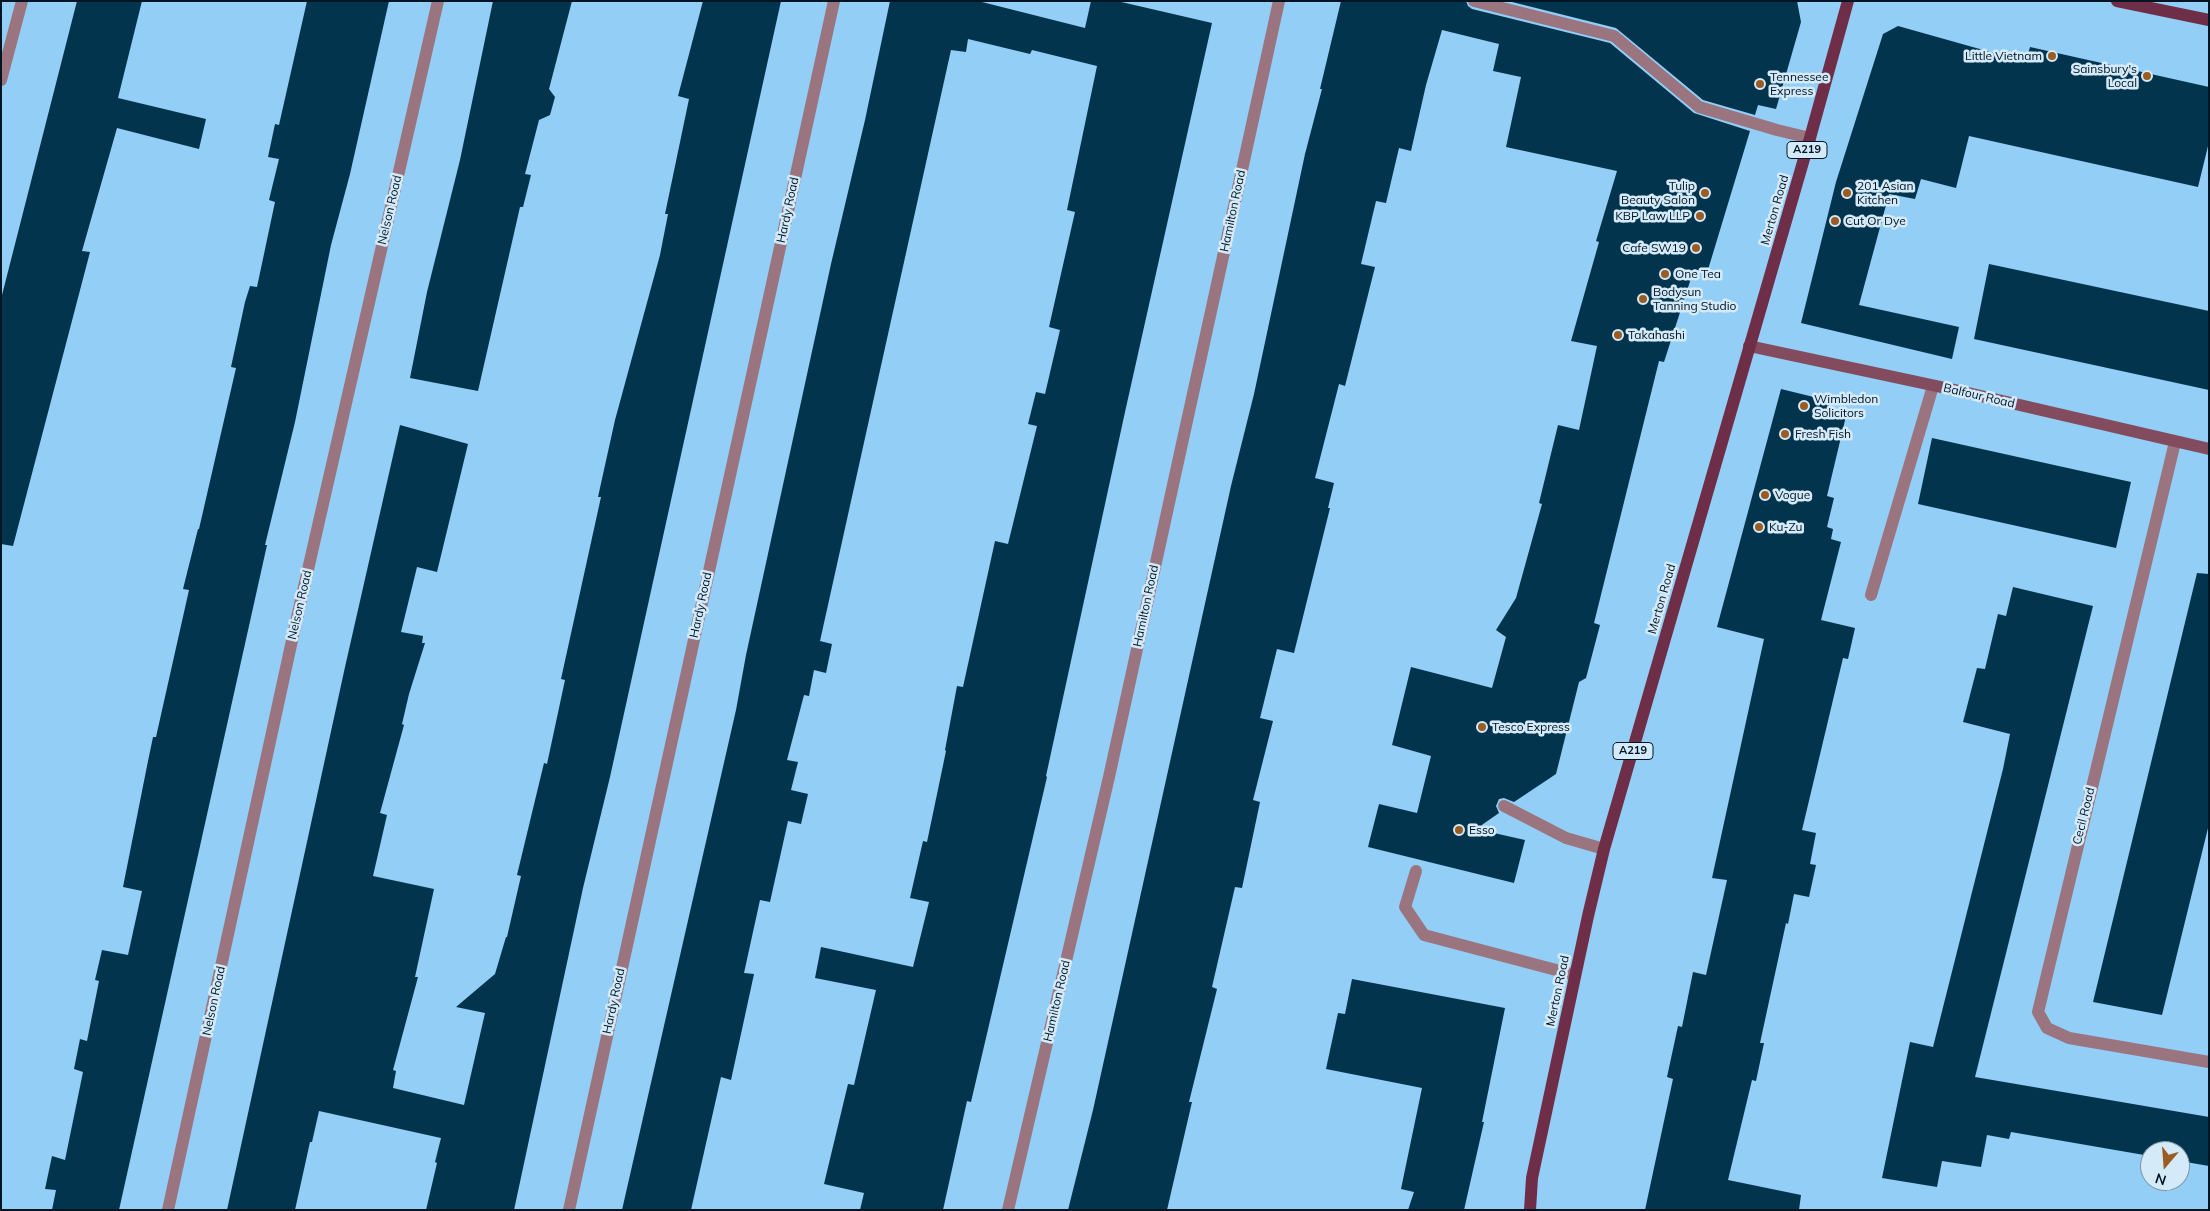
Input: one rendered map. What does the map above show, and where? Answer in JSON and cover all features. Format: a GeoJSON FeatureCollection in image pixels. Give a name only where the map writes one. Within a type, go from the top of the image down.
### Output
{"type":"FeatureCollection","features":[{"type":"Feature","properties":{"kind":"main road","name":"Merton Road"},"geometry":{"type":"LineString","coordinates":[[1530,1210],[1532,1178],[1604,849],[1848,1]]}},
{"type":"Feature","properties":{"kind":"main road"},"geometry":{"type":"LineString","coordinates":[[2117,1],[2209,20]]}},
{"type":"Feature","properties":{"kind":"street"},"geometry":{"type":"LineString","coordinates":[[1,80],[22,1]]}},
{"type":"Feature","properties":{"kind":"street","name":"Nelson Road"},"geometry":{"type":"LineString","coordinates":[[168,1210],[296,622],[438,1]]}},
{"type":"Feature","properties":{"kind":"street","name":"Hardy Road"},"geometry":{"type":"LineString","coordinates":[[569,1210],[834,1]]}},
{"type":"Feature","properties":{"kind":"street","name":"Hamilton Road"},"geometry":{"type":"LineString","coordinates":[[1008,1210],[1109,777],[1279,1]]}},
{"type":"Feature","properties":{"kind":"street"},"geometry":{"type":"LineString","coordinates":[[1474,1],[1614,36],[1699,107],[1810,138]]}},
{"type":"Feature","properties":{"kind":"street","name":"Balfour Road"},"geometry":{"type":"LineString","coordinates":[[1749,346],[2209,449]]}},
{"type":"Feature","properties":{"kind":"street"},"geometry":{"type":"LineString","coordinates":[[1872,595],[1933,386]]}},
{"type":"Feature","properties":{"kind":"street","name":"Cecil Road"},"geometry":{"type":"LineString","coordinates":[[2175,442],[2038,1012],[2047,1028],[2069,1038],[2209,1062]]}},
{"type":"Feature","properties":{"kind":"street"},"geometry":{"type":"LineString","coordinates":[[1504,806],[1566,838],[1604,849]]}},
{"type":"Feature","properties":{"kind":"street"},"geometry":{"type":"LineString","coordinates":[[1416,871],[1405,907],[1424,935],[1575,975]]}},
{"type":"Feature","properties":{"kind":"building"},"geometry":{"type":"Polygon","coordinates":[[[77,1],[142,1],[118,98],[206,119],[199,149],[117,128],[82,251],[90,252],[13,546],[1,544],[1,299],[77,1]]]}},
{"type":"Feature","properties":{"kind":"building"},"geometry":{"type":"Polygon","coordinates":[[[307,1],[389,1],[350,174],[331,245],[295,422],[265,545],[267,545],[119,1210],[52,1210],[56,1190],[45,1189],[52,1156],[65,1160],[83,1072],[74,1069],[80,1039],[87,1041],[99,981],[95,980],[102,950],[128,955],[142,891],[123,887],[153,737],[156,737],[189,590],[183,589],[199,529],[236,368],[231,367],[245,302],[250,286],[257,287],[275,202],[269,200],[279,159],[268,157],[275,124],[279,125],[307,1]]]}},
{"type":"Feature","properties":{"kind":"building"},"geometry":{"type":"Polygon","coordinates":[[[493,1],[572,1],[549,89],[555,97],[550,115],[539,120],[525,174],[531,175],[523,207],[520,207],[478,391],[410,378],[427,292],[460,160],[493,1]]]}},
{"type":"Feature","properties":{"kind":"building"},"geometry":{"type":"Polygon","coordinates":[[[703,1],[781,1],[610,777],[583,888],[514,1210],[426,1210],[441,1138],[319,1111],[295,1210],[227,1210],[345,667],[400,425],[468,444],[437,572],[417,567],[401,632],[423,636],[422,643],[425,643],[409,694],[402,724],[404,725],[380,813],[387,815],[373,876],[434,889],[415,977],[418,977],[393,1070],[396,1071],[393,1088],[464,1105],[485,1013],[456,1007],[495,974],[507,937],[521,876],[517,875],[544,763],[547,764],[565,680],[561,679],[601,497],[598,497],[615,420],[660,255],[668,214],[665,214],[689,99],[678,96],[703,1]]]}},
{"type":"Feature","properties":{"kind":"building"},"geometry":{"type":"Polygon","coordinates":[[[890,1],[978,1],[1085,28],[1091,1],[1117,1],[1212,23],[1125,412],[1047,777],[971,1102],[967,1101],[943,1210],[860,1210],[864,1193],[824,1184],[848,1084],[854,1085],[876,990],[815,978],[821,947],[913,967],[929,902],[910,898],[923,841],[927,842],[957,686],[963,687],[995,541],[1008,544],[1037,426],[1028,424],[1036,392],[1045,394],[1060,330],[1049,327],[1075,212],[1067,210],[1097,66],[1032,50],[1030,54],[968,39],[966,52],[951,50],[820,641],[832,644],[826,673],[814,670],[809,696],[804,695],[787,760],[798,762],[791,790],[808,794],[801,824],[788,821],[770,902],[760,900],[744,973],[754,974],[731,1080],[721,1077],[691,1210],[622,1210],[736,710],[746,655],[890,1]]]}},
{"type":"Feature","properties":{"kind":"building"},"geometry":{"type":"Polygon","coordinates":[[[1341,1],[1466,1],[1472,9],[1610,43],[1694,113],[1750,131],[1707,273],[1694,269],[1664,362],[1659,361],[1594,623],[1600,625],[1586,678],[1579,682],[1556,774],[1514,802],[1504,798],[1499,799],[1496,806],[1499,813],[1476,829],[1525,840],[1514,883],[1368,847],[1379,804],[1417,813],[1431,756],[1392,745],[1411,667],[1492,688],[1506,637],[1496,630],[1516,598],[1542,504],[1539,503],[1558,425],[1579,430],[1597,346],[1571,341],[1599,242],[1596,241],[1617,171],[1506,147],[1521,77],[1493,71],[1499,44],[1442,30],[1426,85],[1411,151],[1399,148],[1386,203],[1376,201],[1361,264],[1375,267],[1345,386],[1339,384],[1315,478],[1334,483],[1328,508],[1330,508],[1294,653],[1277,649],[1260,718],[1273,721],[1253,800],[1260,802],[1242,888],[1235,887],[1212,987],[1217,989],[1189,1102],[1192,1102],[1167,1210],[1068,1210],[1093,1110],[1231,486],[1254,394],[1305,154],[1322,89],[1320,89],[1341,1]]]}},
{"type":"Feature","properties":{"kind":"building"},"geometry":{"type":"Polygon","coordinates":[[[1508,1],[1797,1],[1801,22],[1776,109],[1758,105],[1755,115],[1703,100],[1616,28],[1508,1]]]}},
{"type":"Feature","properties":{"kind":"building"},"geometry":{"type":"Polygon","coordinates":[[[1898,26],[2026,62],[2030,47],[2209,87],[2209,142],[2198,187],[1969,136],[1956,188],[1921,179],[1915,199],[1889,194],[1859,305],[1959,327],[1952,359],[1801,323],[1836,182],[1883,34],[1898,26]]]}},
{"type":"Feature","properties":{"kind":"building"},"geometry":{"type":"Polygon","coordinates":[[[1989,264],[2209,311],[2209,390],[1974,339],[1989,264]]]}},
{"type":"Feature","properties":{"kind":"building"},"geometry":{"type":"Polygon","coordinates":[[[1781,389],[1830,401],[1828,411],[1846,416],[1827,496],[1834,498],[1827,527],[1833,529],[1831,539],[1841,542],[1821,620],[1855,628],[1848,659],[1843,658],[1802,830],[1816,833],[1810,864],[1816,865],[1809,897],[1794,894],[1760,1043],[1764,1043],[1756,1081],[1752,1080],[1728,1180],[1801,1195],[1799,1210],[1645,1210],[1673,1079],[1667,1077],[1678,1026],[1682,1027],[1693,972],[1706,975],[1727,880],[1712,878],[1764,639],[1717,627],[1781,389]]]}},
{"type":"Feature","properties":{"kind":"building"},"geometry":{"type":"Polygon","coordinates":[[[1932,438],[2131,482],[2116,548],[1918,504],[1932,438]]]}},
{"type":"Feature","properties":{"kind":"building"},"geometry":{"type":"Polygon","coordinates":[[[2197,573],[2209,574],[2209,824],[2162,1015],[2093,1002],[2197,573]]]}},
{"type":"Feature","properties":{"kind":"building"},"geometry":{"type":"Polygon","coordinates":[[[2013,587],[2093,606],[1975,1077],[2209,1117],[2209,1166],[2190,1163],[2190,1141],[2140,1141],[2140,1154],[2011,1132],[2009,1139],[1987,1135],[1981,1167],[1942,1161],[1937,1187],[1882,1178],[1910,1042],[1933,1047],[2003,769],[2010,734],[1963,722],[1977,668],[1985,669],[1998,614],[2006,616],[2013,587]]]}},
{"type":"Feature","properties":{"kind":"building"},"geometry":{"type":"Polygon","coordinates":[[[1352,979],[1505,1008],[1482,1122],[1484,1122],[1464,1210],[1408,1210],[1414,1192],[1401,1189],[1422,1088],[1326,1069],[1338,1013],[1345,1014],[1352,979]]]}},
{"type":"Feature","properties":{"kind":"place","name":"Little Vietnam"},"geometry":{"type":"Point","coordinates":[2052,56]}},
{"type":"Feature","properties":{"kind":"place","name":"Sainsbury's Local"},"geometry":{"type":"Point","coordinates":[2147,76]}},
{"type":"Feature","properties":{"kind":"place","name":"Tennessee Express"},"geometry":{"type":"Point","coordinates":[1760,84]}},
{"type":"Feature","properties":{"kind":"place","name":"Tulip Beauty Salon"},"geometry":{"type":"Point","coordinates":[1705,193]}},
{"type":"Feature","properties":{"kind":"place","name":"201 Asian Kitchen"},"geometry":{"type":"Point","coordinates":[1847,193]}},
{"type":"Feature","properties":{"kind":"place","name":"KBP Law LLP"},"geometry":{"type":"Point","coordinates":[1700,216]}},
{"type":"Feature","properties":{"kind":"place","name":"Cut Or Dye"},"geometry":{"type":"Point","coordinates":[1835,221]}},
{"type":"Feature","properties":{"kind":"place","name":"Cafe SW19"},"geometry":{"type":"Point","coordinates":[1696,248]}},
{"type":"Feature","properties":{"kind":"place","name":"One Tea"},"geometry":{"type":"Point","coordinates":[1665,274]}},
{"type":"Feature","properties":{"kind":"place","name":"Bodysun Tanning Studio"},"geometry":{"type":"Point","coordinates":[1643,299]}},
{"type":"Feature","properties":{"kind":"place","name":"Takahashi"},"geometry":{"type":"Point","coordinates":[1618,335]}},
{"type":"Feature","properties":{"kind":"place","name":"Wimbledon Solicitors"},"geometry":{"type":"Point","coordinates":[1804,406]}},
{"type":"Feature","properties":{"kind":"place","name":"Fresh Fish"},"geometry":{"type":"Point","coordinates":[1785,434]}},
{"type":"Feature","properties":{"kind":"place","name":"Vogue"},"geometry":{"type":"Point","coordinates":[1765,495]}},
{"type":"Feature","properties":{"kind":"place","name":"Ku-Zu"},"geometry":{"type":"Point","coordinates":[1759,527]}},
{"type":"Feature","properties":{"kind":"place","name":"Tesco Express"},"geometry":{"type":"Point","coordinates":[1482,727]}},
{"type":"Feature","properties":{"kind":"place","name":"Esso"},"geometry":{"type":"Point","coordinates":[1459,830]}}]}
